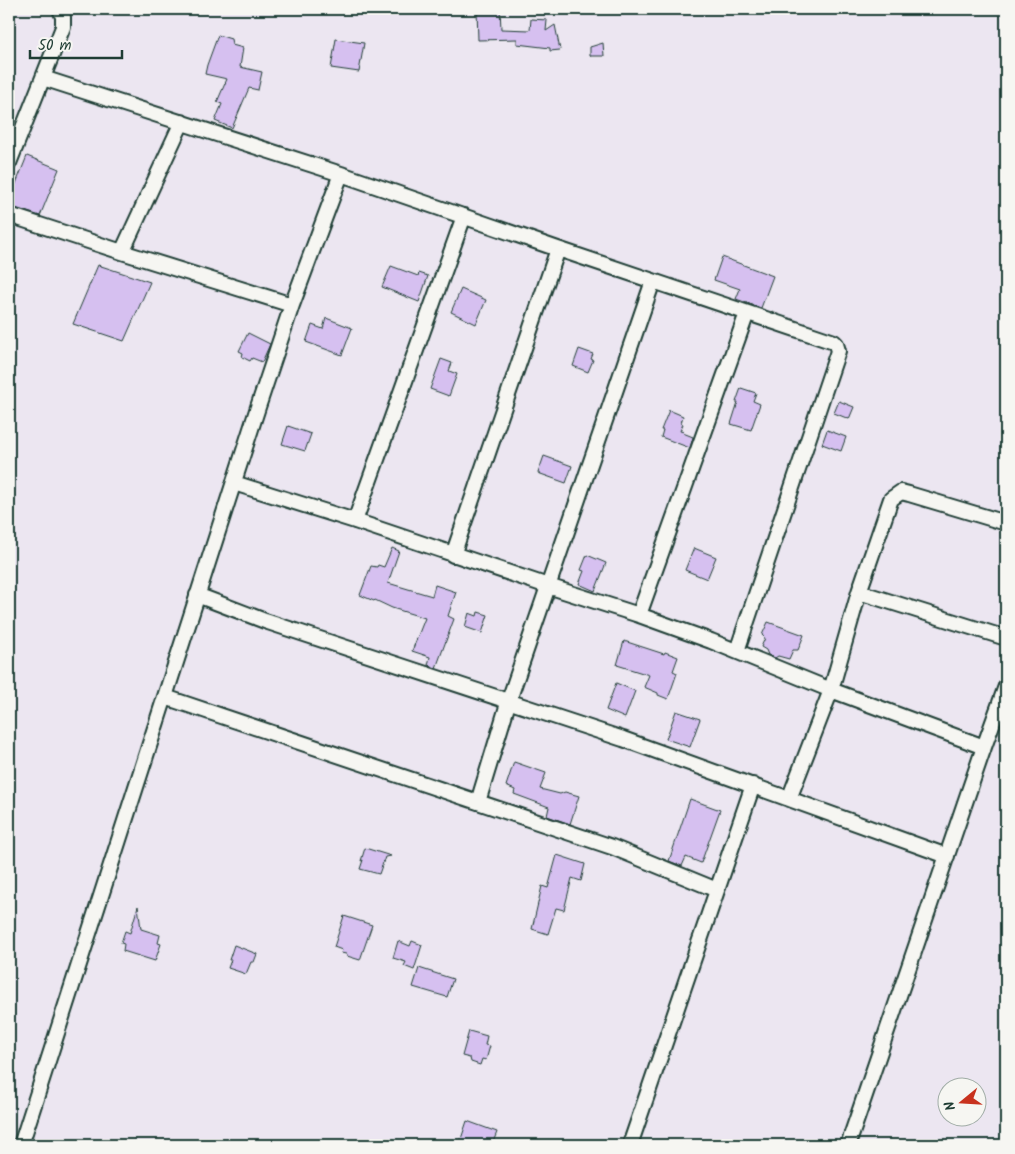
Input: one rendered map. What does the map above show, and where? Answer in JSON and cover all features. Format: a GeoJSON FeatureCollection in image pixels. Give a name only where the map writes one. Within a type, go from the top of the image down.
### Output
{"type":"FeatureCollection","features":[{"type":"Feature","properties":{"kind":"street"},"geometry":{"type":"LineString","coordinates":[[9,163],[63,28],[63,17],[60,9]]}},
{"type":"Feature","properties":{"kind":"street"},"geometry":{"type":"LineString","coordinates":[[43,78],[341,174],[830,340],[836,344],[838,351],[737,651]]}},
{"type":"Feature","properties":{"kind":"street"},"geometry":{"type":"LineString","coordinates":[[122,252],[182,122]]}},
{"type":"Feature","properties":{"kind":"street"},"geometry":{"type":"LineString","coordinates":[[21,1145],[292,305],[341,174]]}},
{"type":"Feature","properties":{"kind":"street"},"geometry":{"type":"LineString","coordinates":[[9,215],[292,305]]}},
{"type":"Feature","properties":{"kind":"street"},"geometry":{"type":"LineString","coordinates":[[355,521],[464,216]]}},
{"type":"Feature","properties":{"kind":"street"},"geometry":{"type":"LineString","coordinates":[[453,555],[558,249]]}},
{"type":"Feature","properties":{"kind":"street"},"geometry":{"type":"LineString","coordinates":[[478,802],[509,700],[653,281]]}},
{"type":"Feature","properties":{"kind":"street"},"geometry":{"type":"LineString","coordinates":[[639,615],[746,313]]}},
{"type":"Feature","properties":{"kind":"street"},"geometry":{"type":"LineString","coordinates":[[234,483],[639,615],[737,651],[830,690],[984,747]]}},
{"type":"Feature","properties":{"kind":"street"},"geometry":{"type":"LineString","coordinates":[[789,798],[830,690],[859,592],[891,499],[901,492],[1006,523]]}},
{"type":"Feature","properties":{"kind":"street"},"geometry":{"type":"LineString","coordinates":[[859,592],[1006,638]]}},
{"type":"Feature","properties":{"kind":"street"},"geometry":{"type":"LineString","coordinates":[[197,596],[265,621],[623,739],[947,856]]}},
{"type":"Feature","properties":{"kind":"street"},"geometry":{"type":"LineString","coordinates":[[848,1145],[1006,686]]}},
{"type":"Feature","properties":{"kind":"street"},"geometry":{"type":"LineString","coordinates":[[165,697],[612,847],[717,890]]}},
{"type":"Feature","properties":{"kind":"street"},"geometry":{"type":"LineString","coordinates":[[630,1145],[753,785]]}},
{"type":"Feature","properties":{"kind":"building"},"geometry":{"type":"Polygon","coordinates":[[[477,9],[500,9],[501,29],[530,30],[531,19],[547,20],[546,31],[555,25],[560,50],[550,51],[550,48],[517,44],[517,39],[478,40],[477,9]]]}},
{"type":"Feature","properties":{"kind":"building"},"geometry":{"type":"Polygon","coordinates":[[[218,35],[231,39],[232,45],[243,48],[240,67],[262,72],[258,90],[249,88],[232,128],[215,121],[222,104],[217,102],[227,79],[205,74],[218,35]]]}},
{"type":"Feature","properties":{"kind":"building"},"geometry":{"type":"Polygon","coordinates":[[[336,39],[364,43],[359,72],[331,68],[336,39]]]}},
{"type":"Feature","properties":{"kind":"building"},"geometry":{"type":"Polygon","coordinates":[[[603,43],[604,56],[590,56],[590,47],[603,43]]]}},
{"type":"Feature","properties":{"kind":"building"},"geometry":{"type":"Polygon","coordinates":[[[27,156],[59,169],[40,216],[9,206],[9,201],[27,156]]]}},
{"type":"Feature","properties":{"kind":"building"},"geometry":{"type":"Polygon","coordinates":[[[722,257],[773,276],[761,308],[736,299],[740,289],[714,280],[722,257]]]}},
{"type":"Feature","properties":{"kind":"building"},"geometry":{"type":"Polygon","coordinates":[[[98,265],[150,282],[124,341],[73,324],[98,265]]]}},
{"type":"Feature","properties":{"kind":"building"},"geometry":{"type":"Polygon","coordinates":[[[391,266],[418,276],[419,273],[428,276],[419,302],[382,287],[391,266]]]}},
{"type":"Feature","properties":{"kind":"building"},"geometry":{"type":"Polygon","coordinates":[[[461,289],[486,300],[476,324],[451,312],[461,289]]]}},
{"type":"Feature","properties":{"kind":"building"},"geometry":{"type":"Polygon","coordinates":[[[326,318],[352,328],[342,355],[306,342],[312,325],[323,329],[326,318]]]}},
{"type":"Feature","properties":{"kind":"building"},"geometry":{"type":"Polygon","coordinates":[[[248,333],[270,344],[262,362],[252,358],[250,361],[242,357],[243,353],[239,351],[248,333]]]}},
{"type":"Feature","properties":{"kind":"building"},"geometry":{"type":"Polygon","coordinates":[[[579,349],[593,354],[591,359],[593,360],[588,372],[573,366],[579,349]]]}},
{"type":"Feature","properties":{"kind":"building"},"geometry":{"type":"Polygon","coordinates":[[[441,359],[452,363],[449,371],[457,374],[449,396],[430,389],[441,359]]]}},
{"type":"Feature","properties":{"kind":"building"},"geometry":{"type":"Polygon","coordinates":[[[741,388],[756,393],[753,401],[760,404],[751,430],[731,424],[741,388]]]}},
{"type":"Feature","properties":{"kind":"building"},"geometry":{"type":"Polygon","coordinates":[[[839,401],[854,407],[849,419],[834,413],[839,401]]]}},
{"type":"Feature","properties":{"kind":"building"},"geometry":{"type":"Polygon","coordinates":[[[669,410],[683,416],[681,423],[683,424],[680,431],[693,437],[690,448],[661,437],[663,430],[661,430],[669,410]]]}},
{"type":"Feature","properties":{"kind":"building"},"geometry":{"type":"Polygon","coordinates":[[[288,426],[311,434],[305,451],[282,444],[288,426]]]}},
{"type":"Feature","properties":{"kind":"building"},"geometry":{"type":"Polygon","coordinates":[[[827,430],[846,437],[841,451],[822,444],[827,430]]]}},
{"type":"Feature","properties":{"kind":"building"},"geometry":{"type":"Polygon","coordinates":[[[544,456],[572,466],[566,483],[538,473],[544,456]]]}},
{"type":"Feature","properties":{"kind":"building"},"geometry":{"type":"Polygon","coordinates":[[[392,548],[399,551],[388,583],[432,596],[435,585],[456,592],[448,616],[454,619],[436,668],[428,665],[430,657],[412,651],[425,618],[392,608],[360,595],[371,566],[377,567],[378,565],[384,567],[392,548]]]}},
{"type":"Feature","properties":{"kind":"building"},"geometry":{"type":"Polygon","coordinates":[[[694,548],[716,557],[707,579],[685,570],[694,548]]]}},
{"type":"Feature","properties":{"kind":"building"},"geometry":{"type":"Polygon","coordinates":[[[587,555],[606,563],[595,591],[579,584],[584,571],[581,570],[587,555]]]}},
{"type":"Feature","properties":{"kind":"building"},"geometry":{"type":"Polygon","coordinates":[[[478,612],[488,615],[482,633],[465,627],[469,613],[477,616],[478,612]]]}},
{"type":"Feature","properties":{"kind":"building"},"geometry":{"type":"Polygon","coordinates":[[[768,622],[804,635],[798,650],[793,650],[789,659],[770,656],[761,647],[765,638],[762,635],[768,622]]]}},
{"type":"Feature","properties":{"kind":"building"},"geometry":{"type":"Polygon","coordinates":[[[624,641],[678,657],[673,671],[677,673],[668,699],[644,687],[649,675],[617,665],[624,641]]]}},
{"type":"Feature","properties":{"kind":"building"},"geometry":{"type":"Polygon","coordinates":[[[616,683],[635,691],[625,718],[606,710],[616,683]]]}},
{"type":"Feature","properties":{"kind":"building"},"geometry":{"type":"Polygon","coordinates":[[[676,711],[700,719],[690,747],[666,739],[676,711]]]}},
{"type":"Feature","properties":{"kind":"building"},"geometry":{"type":"Polygon","coordinates":[[[514,762],[546,773],[540,789],[579,796],[570,824],[547,816],[549,807],[514,794],[515,790],[506,786],[514,762]]]}},
{"type":"Feature","properties":{"kind":"building"},"geometry":{"type":"Polygon","coordinates":[[[690,799],[720,810],[701,863],[686,857],[682,866],[669,861],[690,799]]]}},
{"type":"Feature","properties":{"kind":"building"},"geometry":{"type":"Polygon","coordinates":[[[365,848],[391,856],[385,857],[379,874],[360,869],[365,848]]]}},
{"type":"Feature","properties":{"kind":"building"},"geometry":{"type":"Polygon","coordinates":[[[557,855],[585,864],[581,881],[572,878],[564,910],[556,908],[548,934],[532,929],[542,886],[548,888],[557,855]]]}},
{"type":"Feature","properties":{"kind":"building"},"geometry":{"type":"Polygon","coordinates":[[[138,906],[141,929],[160,935],[158,943],[161,944],[155,961],[123,951],[124,944],[121,943],[125,931],[130,933],[138,906]]]}},
{"type":"Feature","properties":{"kind":"building"},"geometry":{"type":"Polygon","coordinates":[[[344,916],[372,925],[360,960],[341,953],[342,950],[334,947],[344,916]]]}},
{"type":"Feature","properties":{"kind":"building"},"geometry":{"type":"Polygon","coordinates":[[[398,941],[410,946],[412,941],[422,945],[414,970],[404,966],[406,962],[393,958],[398,941]]]}},
{"type":"Feature","properties":{"kind":"building"},"geometry":{"type":"Polygon","coordinates":[[[234,945],[257,954],[246,974],[228,968],[234,945]]]}},
{"type":"Feature","properties":{"kind":"building"},"geometry":{"type":"Polygon","coordinates":[[[419,968],[453,979],[447,997],[413,987],[419,968]]]}},
{"type":"Feature","properties":{"kind":"building"},"geometry":{"type":"Polygon","coordinates":[[[469,1031],[487,1036],[485,1045],[490,1046],[486,1060],[482,1059],[480,1065],[471,1062],[470,1058],[462,1056],[469,1031]]]}},
{"type":"Feature","properties":{"kind":"building"},"geometry":{"type":"Polygon","coordinates":[[[467,1121],[497,1132],[492,1145],[459,1145],[467,1121]]]}}]}
